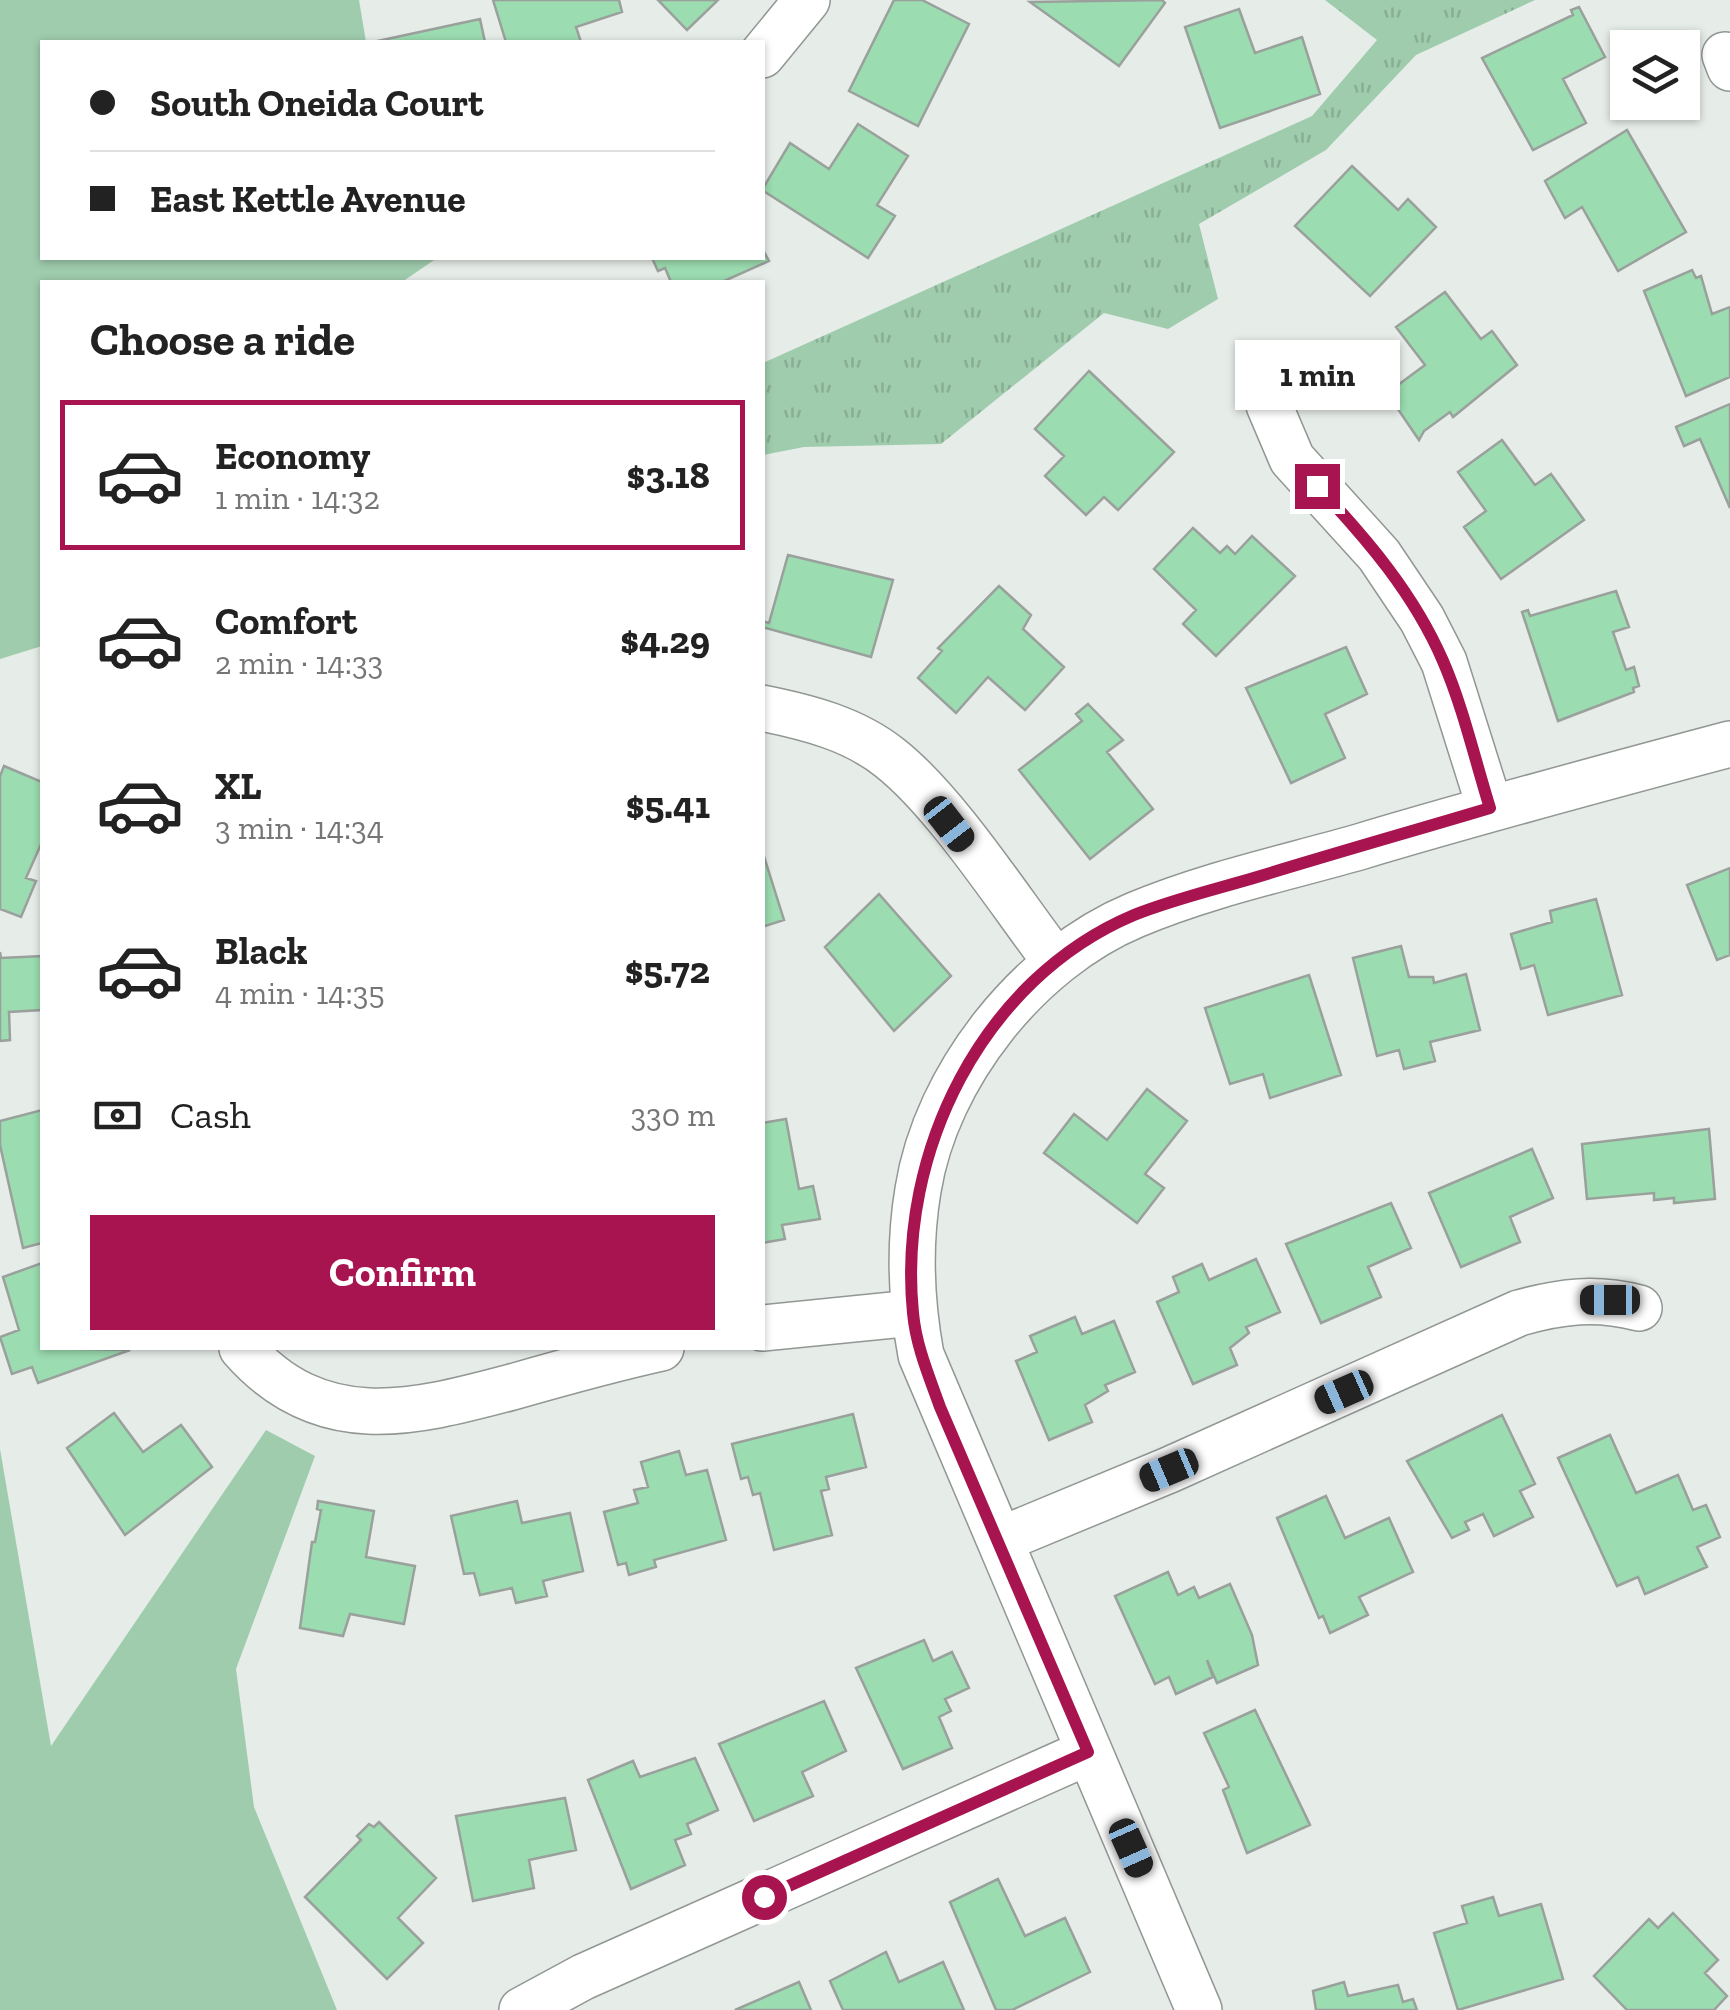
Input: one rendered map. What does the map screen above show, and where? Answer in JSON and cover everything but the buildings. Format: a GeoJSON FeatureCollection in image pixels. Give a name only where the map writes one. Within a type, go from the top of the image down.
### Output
{"type":"FeatureCollection","features":[{"type":"Feature","properties":{"kind":"street"},"geometry":{"type":"LineString","coordinates":[[765,51],[807,0]]}},
{"type":"Feature","properties":{"kind":"street"},"geometry":{"type":"LineString","coordinates":[[1266,372],[1269,405],[1292,460],[1379,555],[1444,662],[1490,808]]}},
{"type":"Feature","properties":{"kind":"street"},"geometry":{"type":"LineString","coordinates":[[765,709],[806,717],[853,736],[890,758],[928,797],[1056,962]]}},
{"type":"Feature","properties":{"kind":"street"},"geometry":{"type":"LineString","coordinates":[[1199,2010],[921,1355],[913,1313],[918,1188],[944,1109],[990,1033],[1056,962],[1134,915],[1490,808],[1730,744]]}},
{"type":"Feature","properties":{"kind":"street"},"geometry":{"type":"LineString","coordinates":[[1000,1540],[1169,1470],[1519,1313],[1576,1300],[1610,1300],[1639,1308]]}},
{"type":"Feature","properties":{"kind":"street"},"geometry":{"type":"LineString","coordinates":[[765,1328],[913,1313]]}},
{"type":"Feature","properties":{"kind":"street"},"geometry":{"type":"LineString","coordinates":[[244,1350],[257,1364],[302,1395],[334,1408],[368,1412],[439,1406],[653,1350]]}},
{"type":"Feature","properties":{"kind":"street"},"geometry":{"type":"LineString","coordinates":[[522,2010],[584,1977],[1088,1752]]}},
{"type":"Feature","properties":{"kind":"green space"},"geometry":{"type":"Polygon","coordinates":[[[0,0],[359,0],[366,40],[40,40],[40,260],[434,260],[405,280],[40,280],[40,647],[0,659],[0,0]]]}},
{"type":"Feature","properties":{"kind":"green space"},"geometry":{"type":"Polygon","coordinates":[[[1325,0],[1535,0],[1416,55],[1326,150],[1199,224],[1218,299],[1168,329],[1104,313],[941,444],[804,447],[765,455],[765,362],[1312,116],[1377,40],[1325,0]]]}},
{"type":"Feature","properties":{"kind":"green space"},"geometry":{"type":"Polygon","coordinates":[[[266,1430],[315,1456],[236,1669],[254,1807],[337,2010],[0,2010],[0,1449],[51,1746],[266,1430]]]}},
{"type":"Feature","properties":{"kind":"route"},"geometry":{"type":"LineString","coordinates":[[764,1897],[1088,1752],[940,1407],[921,1355],[913,1313],[918,1188],[930,1143],[944,1109],[990,1033],[1056,962],[1134,915],[1490,808],[1444,662],[1422,619],[1379,555],[1317,486]]}}]}
